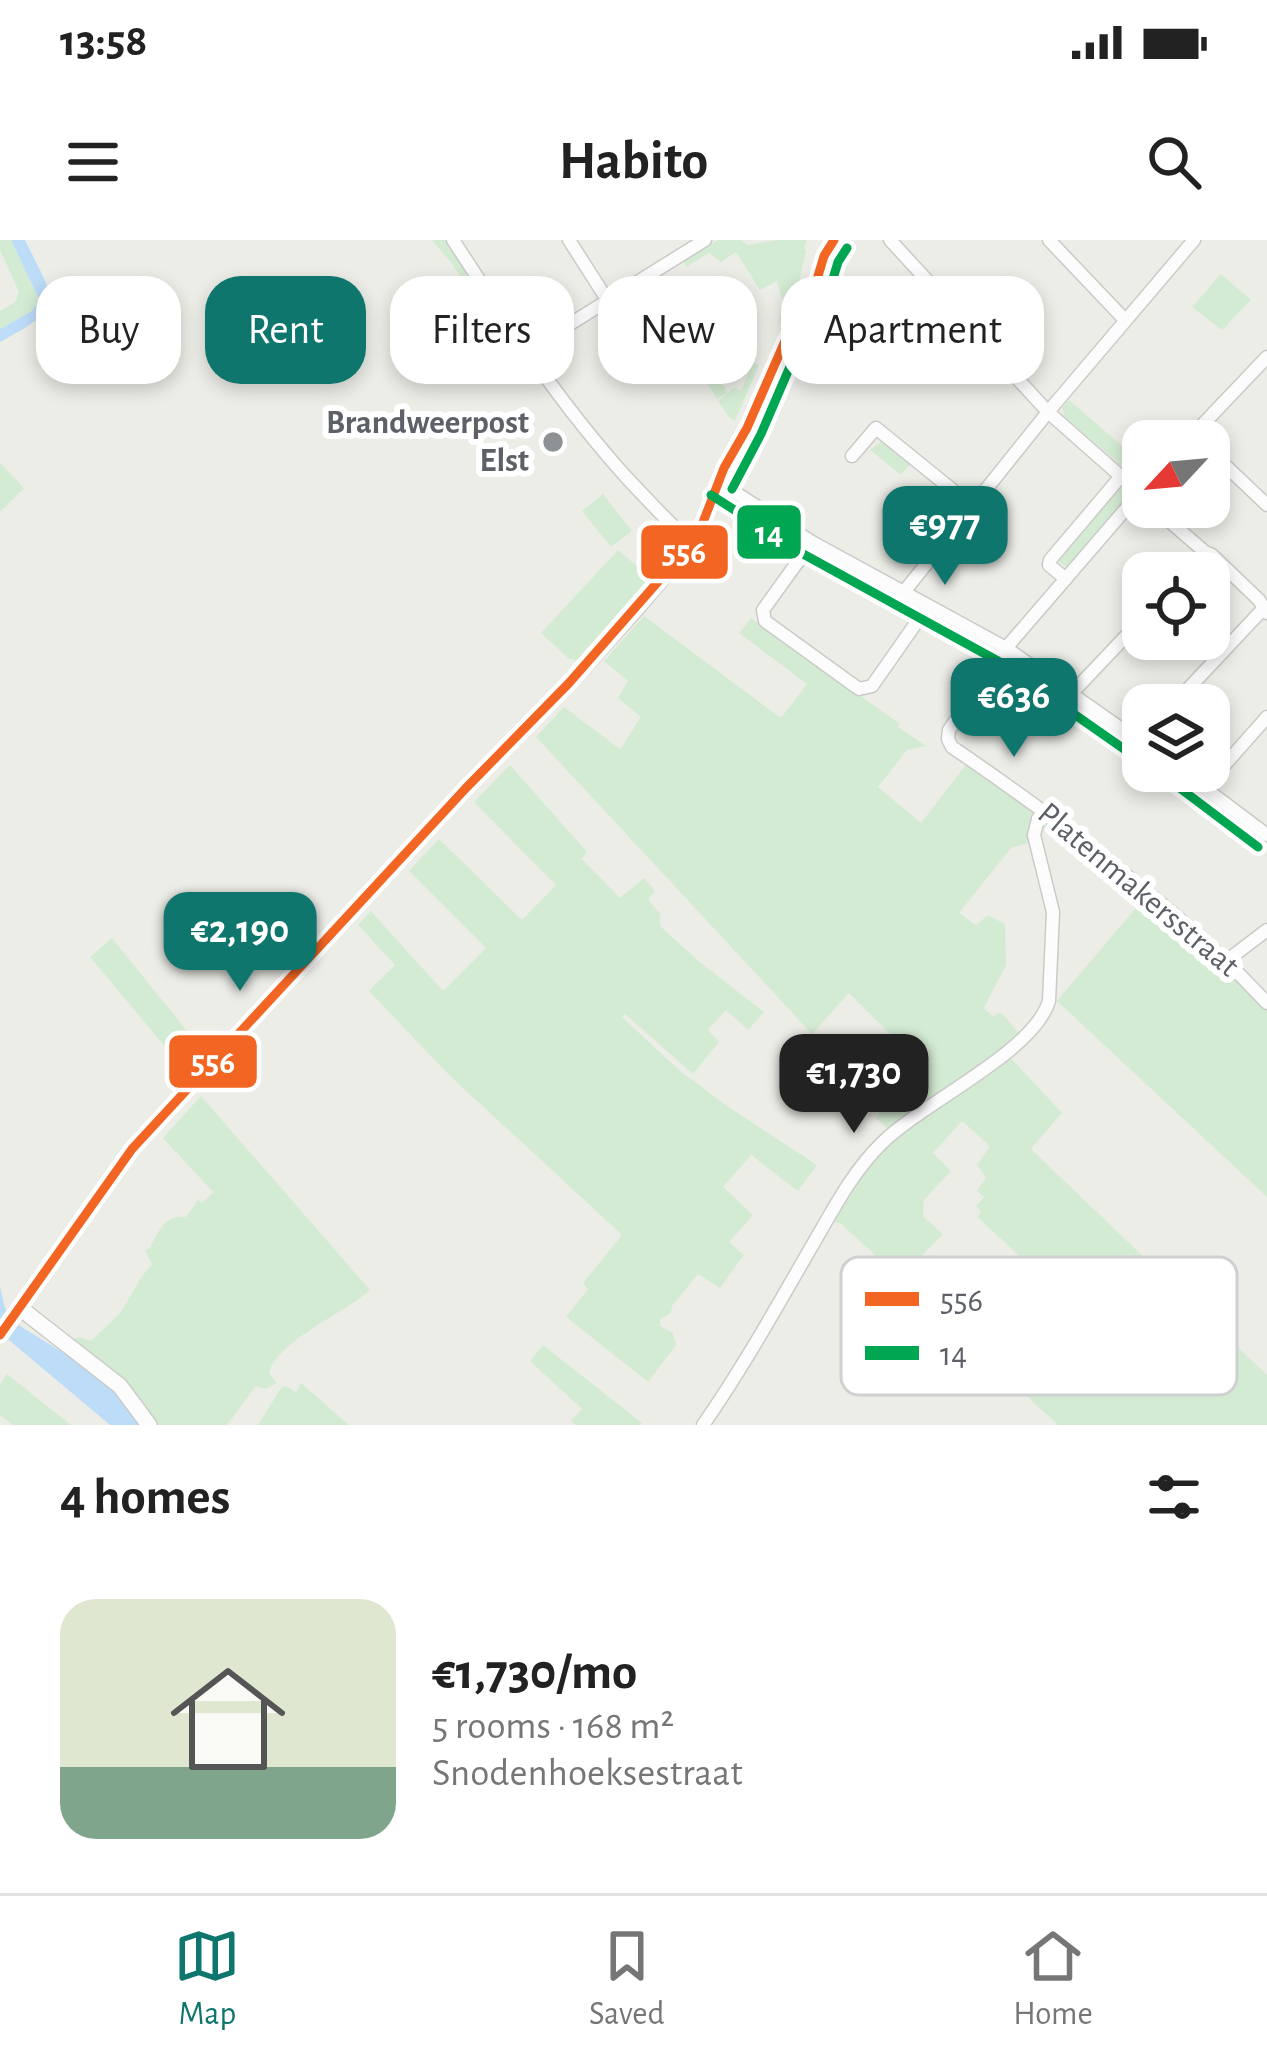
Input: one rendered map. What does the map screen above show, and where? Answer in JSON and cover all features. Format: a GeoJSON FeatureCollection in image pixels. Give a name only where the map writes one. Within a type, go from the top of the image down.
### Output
{"type":"FeatureCollection","features":[{"type":"Feature","properties":{"kind":"street"},"geometry":{"type":"LineString","coordinates":[[453,240],[476,276]]}},
{"type":"Feature","properties":{"kind":"street"},"geometry":{"type":"LineString","coordinates":[[569,240],[598,285]]}},
{"type":"Feature","properties":{"kind":"street"},"geometry":{"type":"LineString","coordinates":[[647,276],[704,240]]}},
{"type":"Feature","properties":{"kind":"street"},"geometry":{"type":"LineString","coordinates":[[0,1335],[132,1149],[637,610],[692,543],[833,240]]}},
{"type":"Feature","properties":{"kind":"street"},"geometry":{"type":"LineString","coordinates":[[890,240],[1048,412],[1122,475],[1051,560],[1049,566],[1066,579]]}},
{"type":"Feature","properties":{"kind":"street"},"geometry":{"type":"LineString","coordinates":[[1049,240],[1125,320]]}},
{"type":"Feature","properties":{"kind":"street"},"geometry":{"type":"LineString","coordinates":[[903,593],[1194,240]]}},
{"type":"Feature","properties":{"kind":"street"},"geometry":{"type":"LineString","coordinates":[[1211,420],[1264,366]]}},
{"type":"Feature","properties":{"kind":"street"},"geometry":{"type":"LineString","coordinates":[[550,384],[592,439],[692,543]]}},
{"type":"Feature","properties":{"kind":"street"},"geometry":{"type":"LineString","coordinates":[[852,456],[876,428],[971,505]]}},
{"type":"Feature","properties":{"kind":"street"},"geometry":{"type":"LineString","coordinates":[[1230,470],[1267,505]]}},
{"type":"Feature","properties":{"kind":"street"},"geometry":{"type":"LineString","coordinates":[[718,482],[812,542],[1006,648],[1122,727]]}},
{"type":"Feature","properties":{"kind":"street"},"geometry":{"type":"LineString","coordinates":[[1006,648],[1122,516]]}},
{"type":"Feature","properties":{"kind":"street"},"geometry":{"type":"LineString","coordinates":[[1177,528],[1204,552]]}},
{"type":"Feature","properties":{"kind":"street"},"geometry":{"type":"LineString","coordinates":[[812,542],[763,610],[765,621],[859,689],[872,686],[928,606]]}},
{"type":"Feature","properties":{"kind":"street"},"geometry":{"type":"LineString","coordinates":[[1194,684],[1265,611],[1230,572]]}},
{"type":"Feature","properties":{"kind":"street"},"geometry":{"type":"LineString","coordinates":[[1072,693],[1122,640]]}},
{"type":"Feature","properties":{"kind":"street","name":"Platenmakersstraat"},"geometry":{"type":"LineString","coordinates":[[1006,648],[949,730],[952,747],[1045,810],[1160,900],[1214,949],[1214,958],[1231,973],[1238,973],[1267,1003]]}},
{"type":"Feature","properties":{"kind":"street"},"geometry":{"type":"LineString","coordinates":[[1230,758],[1267,717]]}},
{"type":"Feature","properties":{"kind":"street"},"geometry":{"type":"LineString","coordinates":[[1211,792],[1266,833]]}},
{"type":"Feature","properties":{"kind":"street"},"geometry":{"type":"LineString","coordinates":[[703,1425],[870,1155],[910,1119],[1028,1035],[1047,1010],[1053,912],[1034,836],[1045,810]]}},
{"type":"Feature","properties":{"kind":"street"},"geometry":{"type":"LineString","coordinates":[[1221,964],[1267,930]]}},
{"type":"Feature","properties":{"kind":"street"},"geometry":{"type":"LineString","coordinates":[[18,1311],[119,1386],[149,1425]]}},
{"type":"Feature","properties":{"kind":"green space"},"geometry":{"type":"Polygon","coordinates":[[[0,240],[11,240],[36,293],[36,304],[0,329],[0,311],[15,302],[19,292],[0,240]]]}},
{"type":"Feature","properties":{"kind":"green space"},"geometry":{"type":"Polygon","coordinates":[[[432,240],[448,240],[471,276],[460,276],[432,240]]]}},
{"type":"Feature","properties":{"kind":"green space"},"geometry":{"type":"Polygon","coordinates":[[[718,240],[741,240],[747,245],[807,240],[800,276],[781,276],[781,295],[777,281],[760,290],[757,276],[751,276],[736,252],[721,262],[709,253],[686,267],[683,262],[718,240]]]}},
{"type":"Feature","properties":{"kind":"green space"},"geometry":{"type":"Polygon","coordinates":[[[1221,274],[1251,300],[1222,330],[1192,307],[1221,274]]]}},
{"type":"Feature","properties":{"kind":"green space"},"geometry":{"type":"Polygon","coordinates":[[[708,384],[725,387],[727,393],[717,399],[708,384]]]}},
{"type":"Feature","properties":{"kind":"green space"},"geometry":{"type":"Polygon","coordinates":[[[744,384],[751,384],[735,421],[718,401],[734,388],[741,391],[744,384]]]}},
{"type":"Feature","properties":{"kind":"green space"},"geometry":{"type":"Polygon","coordinates":[[[1069,400],[1122,446],[1122,467],[1064,416],[1062,408],[1069,400]]]}},
{"type":"Feature","properties":{"kind":"green space"},"geometry":{"type":"Polygon","coordinates":[[[882,441],[910,464],[901,475],[870,450],[882,441]]]}},
{"type":"Feature","properties":{"kind":"green space"},"geometry":{"type":"Polygon","coordinates":[[[0,463],[24,488],[0,512],[0,463]]]}},
{"type":"Feature","properties":{"kind":"green space"},"geometry":{"type":"Polygon","coordinates":[[[1122,488],[1122,505],[1068,568],[1057,560],[1122,488]]]}},
{"type":"Feature","properties":{"kind":"green space"},"geometry":{"type":"Polygon","coordinates":[[[603,494],[632,531],[611,547],[582,511],[603,494]]]}},
{"type":"Feature","properties":{"kind":"green space"},"geometry":{"type":"Polygon","coordinates":[[[618,550],[650,577],[578,660],[569,659],[541,633],[618,550]]]}},
{"type":"Feature","properties":{"kind":"green space"},"geometry":{"type":"Polygon","coordinates":[[[644,616],[781,718],[807,684],[739,633],[751,618],[900,724],[926,746],[907,750],[878,787],[921,823],[968,762],[1035,811],[1028,843],[1011,848],[959,913],[976,925],[988,915],[1005,924],[1006,965],[984,1008],[993,1017],[1002,1013],[1021,1036],[890,1131],[876,1118],[925,1069],[849,993],[812,1034],[536,737],[564,707],[620,749],[641,717],[618,698],[628,681],[604,661],[644,616]]]}},
{"type":"Feature","properties":{"kind":"green space"},"geometry":{"type":"Polygon","coordinates":[[[510,765],[587,852],[582,859],[620,898],[644,878],[655,891],[648,899],[660,914],[660,926],[764,1012],[748,1030],[726,1010],[708,1030],[719,1042],[693,1074],[625,1014],[622,1017],[679,1070],[817,1165],[798,1191],[751,1155],[723,1187],[753,1215],[729,1242],[744,1255],[720,1288],[698,1274],[671,1313],[660,1319],[660,1326],[673,1333],[676,1345],[648,1382],[566,1317],[588,1289],[583,1283],[622,1235],[450,1076],[369,991],[395,965],[358,925],[371,911],[443,991],[486,948],[409,871],[439,839],[522,920],[556,885],[474,802],[510,765]]]}},
{"type":"Feature","properties":{"kind":"green space"},"geometry":{"type":"Polygon","coordinates":[[[1047,818],[1178,922],[1267,1010],[1267,1197],[1057,1001],[1140,903],[1039,824],[1047,818]]]}},
{"type":"Feature","properties":{"kind":"green space"},"geometry":{"type":"Polygon","coordinates":[[[112,938],[200,1047],[182,1067],[90,957],[112,938]]]}},
{"type":"Feature","properties":{"kind":"green space"},"geometry":{"type":"Polygon","coordinates":[[[1008,1055],[1062,1113],[1031,1149],[1144,1257],[1021,1257],[977,1217],[981,1211],[976,1206],[984,1197],[977,1191],[986,1177],[977,1165],[990,1146],[962,1121],[933,1153],[951,1171],[924,1200],[923,1216],[943,1234],[921,1257],[877,1257],[833,1222],[865,1169],[932,1107],[1008,1055]]]}},
{"type":"Feature","properties":{"kind":"green space"},"geometry":{"type":"Polygon","coordinates":[[[201,1096],[370,1290],[285,1350],[269,1373],[277,1383],[266,1389],[256,1386],[227,1425],[155,1425],[69,1341],[79,1337],[91,1341],[121,1312],[152,1264],[145,1250],[163,1226],[186,1217],[198,1200],[202,1203],[213,1192],[163,1138],[201,1096]]]}},
{"type":"Feature","properties":{"kind":"green space"},"geometry":{"type":"Polygon","coordinates":[[[543,1345],[642,1423],[575,1425],[571,1421],[582,1409],[530,1361],[543,1345]]]}},
{"type":"Feature","properties":{"kind":"green space"},"geometry":{"type":"Polygon","coordinates":[[[1237,1346],[1267,1375],[1267,1425],[1058,1425],[1026,1395],[1237,1395],[1237,1346]]]}},
{"type":"Feature","properties":{"kind":"green space"},"geometry":{"type":"Polygon","coordinates":[[[7,1374],[71,1425],[13,1425],[0,1415],[0,1384],[7,1374]]]}},
{"type":"Feature","properties":{"kind":"green space"},"geometry":{"type":"Polygon","coordinates":[[[301,1383],[349,1425],[258,1425],[281,1388],[296,1392],[301,1383]]]}},
{"type":"Feature","properties":{"kind":"water"},"geometry":{"type":"Polygon","coordinates":[[[11,240],[25,240],[43,276],[36,276],[36,293],[11,240]]]}},
{"type":"Feature","properties":{"kind":"water"},"geometry":{"type":"Polygon","coordinates":[[[36,304],[36,320],[0,342],[0,329],[36,304]]]}},
{"type":"Feature","properties":{"kind":"water"},"geometry":{"type":"Polygon","coordinates":[[[0,1286],[5,1308],[20,1326],[91,1370],[143,1425],[110,1425],[10,1341],[0,1331],[0,1286]]]}},
{"type":"Feature","properties":{"kind":"transit line","name":"556"},"geometry":{"type":"LineString","coordinates":[[0,1335],[132,1149],[569,683],[692,543],[834,240]]}},
{"type":"Feature","properties":{"kind":"transit line","name":"14"},"geometry":{"type":"LineString","coordinates":[[732,489],[847,248]]}},
{"type":"Feature","properties":{"kind":"transit line","name":"14"},"geometry":{"type":"LineString","coordinates":[[711,495],[805,555],[998,661],[1122,748]]}},
{"type":"Feature","properties":{"kind":"transit line","name":"14"},"geometry":{"type":"LineString","coordinates":[[1185,792],[1258,847]]}},
{"type":"Feature","properties":{"kind":"place","name":"Brandweerpost Elst"},"geometry":{"type":"Point","coordinates":[553,442]}}]}
